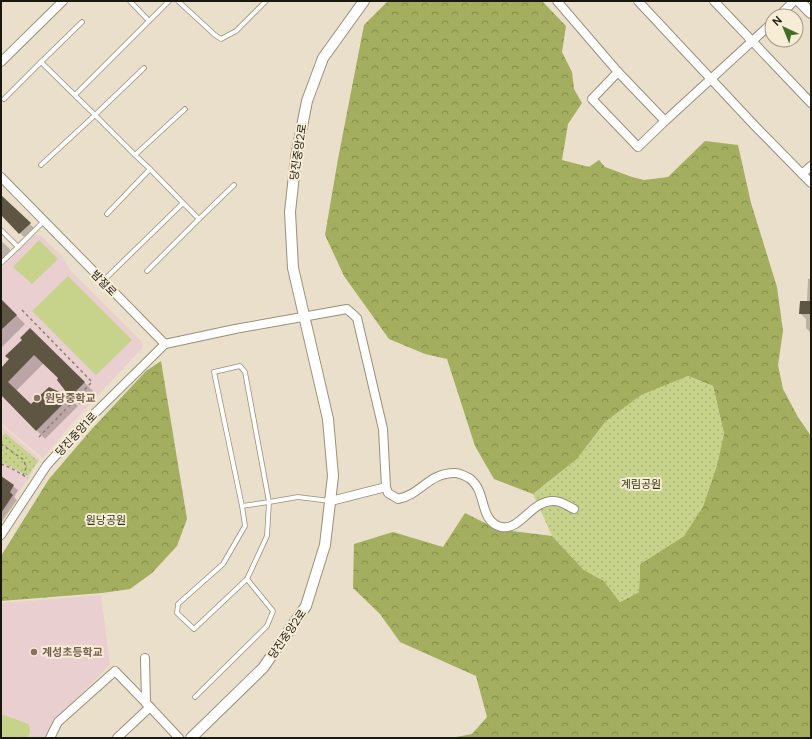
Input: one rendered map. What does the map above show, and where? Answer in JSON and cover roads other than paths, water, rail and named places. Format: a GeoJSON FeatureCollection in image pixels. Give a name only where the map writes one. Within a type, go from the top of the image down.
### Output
{"type":"FeatureCollection","features":[{"type":"Feature","properties":{"kind":"street"},"geometry":{"type":"LineString","coordinates":[[1,62],[63,1]]}},
{"type":"Feature","properties":{"kind":"street","name":"당진중앙2로"},"geometry":{"type":"LineString","coordinates":[[191,738],[263,668],[306,606],[325,545],[333,476],[328,419],[292,268],[290,212],[296,157],[307,101],[323,58],[364,1]]}},
{"type":"Feature","properties":{"kind":"street"},"geometry":{"type":"LineString","coordinates":[[557,1],[618,72],[665,121]]}},
{"type":"Feature","properties":{"kind":"street"},"geometry":{"type":"LineString","coordinates":[[638,1],[811,182]]}},
{"type":"Feature","properties":{"kind":"street"},"geometry":{"type":"LineString","coordinates":[[714,1],[811,103]]}},
{"type":"Feature","properties":{"kind":"street"},"geometry":{"type":"LineString","coordinates":[[799,1],[811,13]]}},
{"type":"Feature","properties":{"kind":"street"},"geometry":{"type":"LineString","coordinates":[[618,72],[592,99],[638,147],[710,78],[764,31]]}},
{"type":"Feature","properties":{"kind":"street"},"geometry":{"type":"LineString","coordinates":[[802,174],[811,166]]}},
{"type":"Feature","properties":{"kind":"street","name":"밤절로"},"geometry":{"type":"LineString","coordinates":[[1,177],[165,344]]}},
{"type":"Feature","properties":{"kind":"street"},"geometry":{"type":"LineString","coordinates":[[165,344],[235,329],[347,309],[356,318],[383,429],[386,487],[388,493],[398,499],[407,497],[439,475],[457,473],[472,480],[479,488],[484,508],[492,522],[501,527],[518,523],[531,510],[554,501],[574,509]]}},
{"type":"Feature","properties":{"kind":"street","name":"당진중앙1로"},"geometry":{"type":"LineString","coordinates":[[1,536],[47,465],[90,418],[165,344]]}},
{"type":"Feature","properties":{"kind":"street"},"geometry":{"type":"LineString","coordinates":[[331,501],[386,487]]}},
{"type":"Feature","properties":{"kind":"street"},"geometry":{"type":"LineString","coordinates":[[117,738],[148,705],[145,658]]}},
{"type":"Feature","properties":{"kind":"street"},"geometry":{"type":"LineString","coordinates":[[50,738],[58,722],[115,671],[179,738]]}},
{"type":"Feature","properties":{"kind":"lane"},"geometry":{"type":"LineString","coordinates":[[130,1],[149,21]]}},
{"type":"Feature","properties":{"kind":"lane"},"geometry":{"type":"LineString","coordinates":[[74,95],[169,1]]}},
{"type":"Feature","properties":{"kind":"lane"},"geometry":{"type":"LineString","coordinates":[[178,1],[215,35],[222,39],[236,31],[266,1]]}},
{"type":"Feature","properties":{"kind":"lane"},"geometry":{"type":"LineString","coordinates":[[4,99],[82,22]]}},
{"type":"Feature","properties":{"kind":"lane"},"geometry":{"type":"LineString","coordinates":[[42,62],[150,169],[182,203],[200,219]]}},
{"type":"Feature","properties":{"kind":"lane"},"geometry":{"type":"LineString","coordinates":[[41,165],[144,68]]}},
{"type":"Feature","properties":{"kind":"lane"},"geometry":{"type":"LineString","coordinates":[[135,155],[185,109]]}},
{"type":"Feature","properties":{"kind":"lane"},"geometry":{"type":"LineString","coordinates":[[107,214],[150,169]]}},
{"type":"Feature","properties":{"kind":"lane"},"geometry":{"type":"LineString","coordinates":[[147,270],[234,185]]}},
{"type":"Feature","properties":{"kind":"lane"},"geometry":{"type":"LineString","coordinates":[[103,281],[182,203]]}},
{"type":"Feature","properties":{"kind":"lane"},"geometry":{"type":"LineString","coordinates":[[1,263],[44,221]]}},
{"type":"Feature","properties":{"kind":"lane"},"geometry":{"type":"LineString","coordinates":[[1,230],[18,247]]}},
{"type":"Feature","properties":{"kind":"lane"},"geometry":{"type":"LineString","coordinates":[[240,366],[245,372],[269,502],[267,536],[247,579],[194,629],[177,613],[178,604],[223,564],[245,526],[214,372],[240,366]]}},
{"type":"Feature","properties":{"kind":"lane"},"geometry":{"type":"LineString","coordinates":[[242,506],[298,497],[331,501]]}},
{"type":"Feature","properties":{"kind":"lane"},"geometry":{"type":"LineString","coordinates":[[194,697],[267,626],[274,611],[247,579]]}},
{"type":"Feature","properties":{"kind":"place","name":"원당중학교"},"geometry":{"type":"Point","coordinates":[37,398]}},
{"type":"Feature","properties":{"kind":"place","name":"계성초등학교"},"geometry":{"type":"Point","coordinates":[34,652]}},
{"type":"Feature","properties":{"kind":"park label","name":"계림공원"},"geometry":{"type":"Point","coordinates":[641,484]}},
{"type":"Feature","properties":{"kind":"park label","name":"원당공원"},"geometry":{"type":"Point","coordinates":[106,520]}}]}
